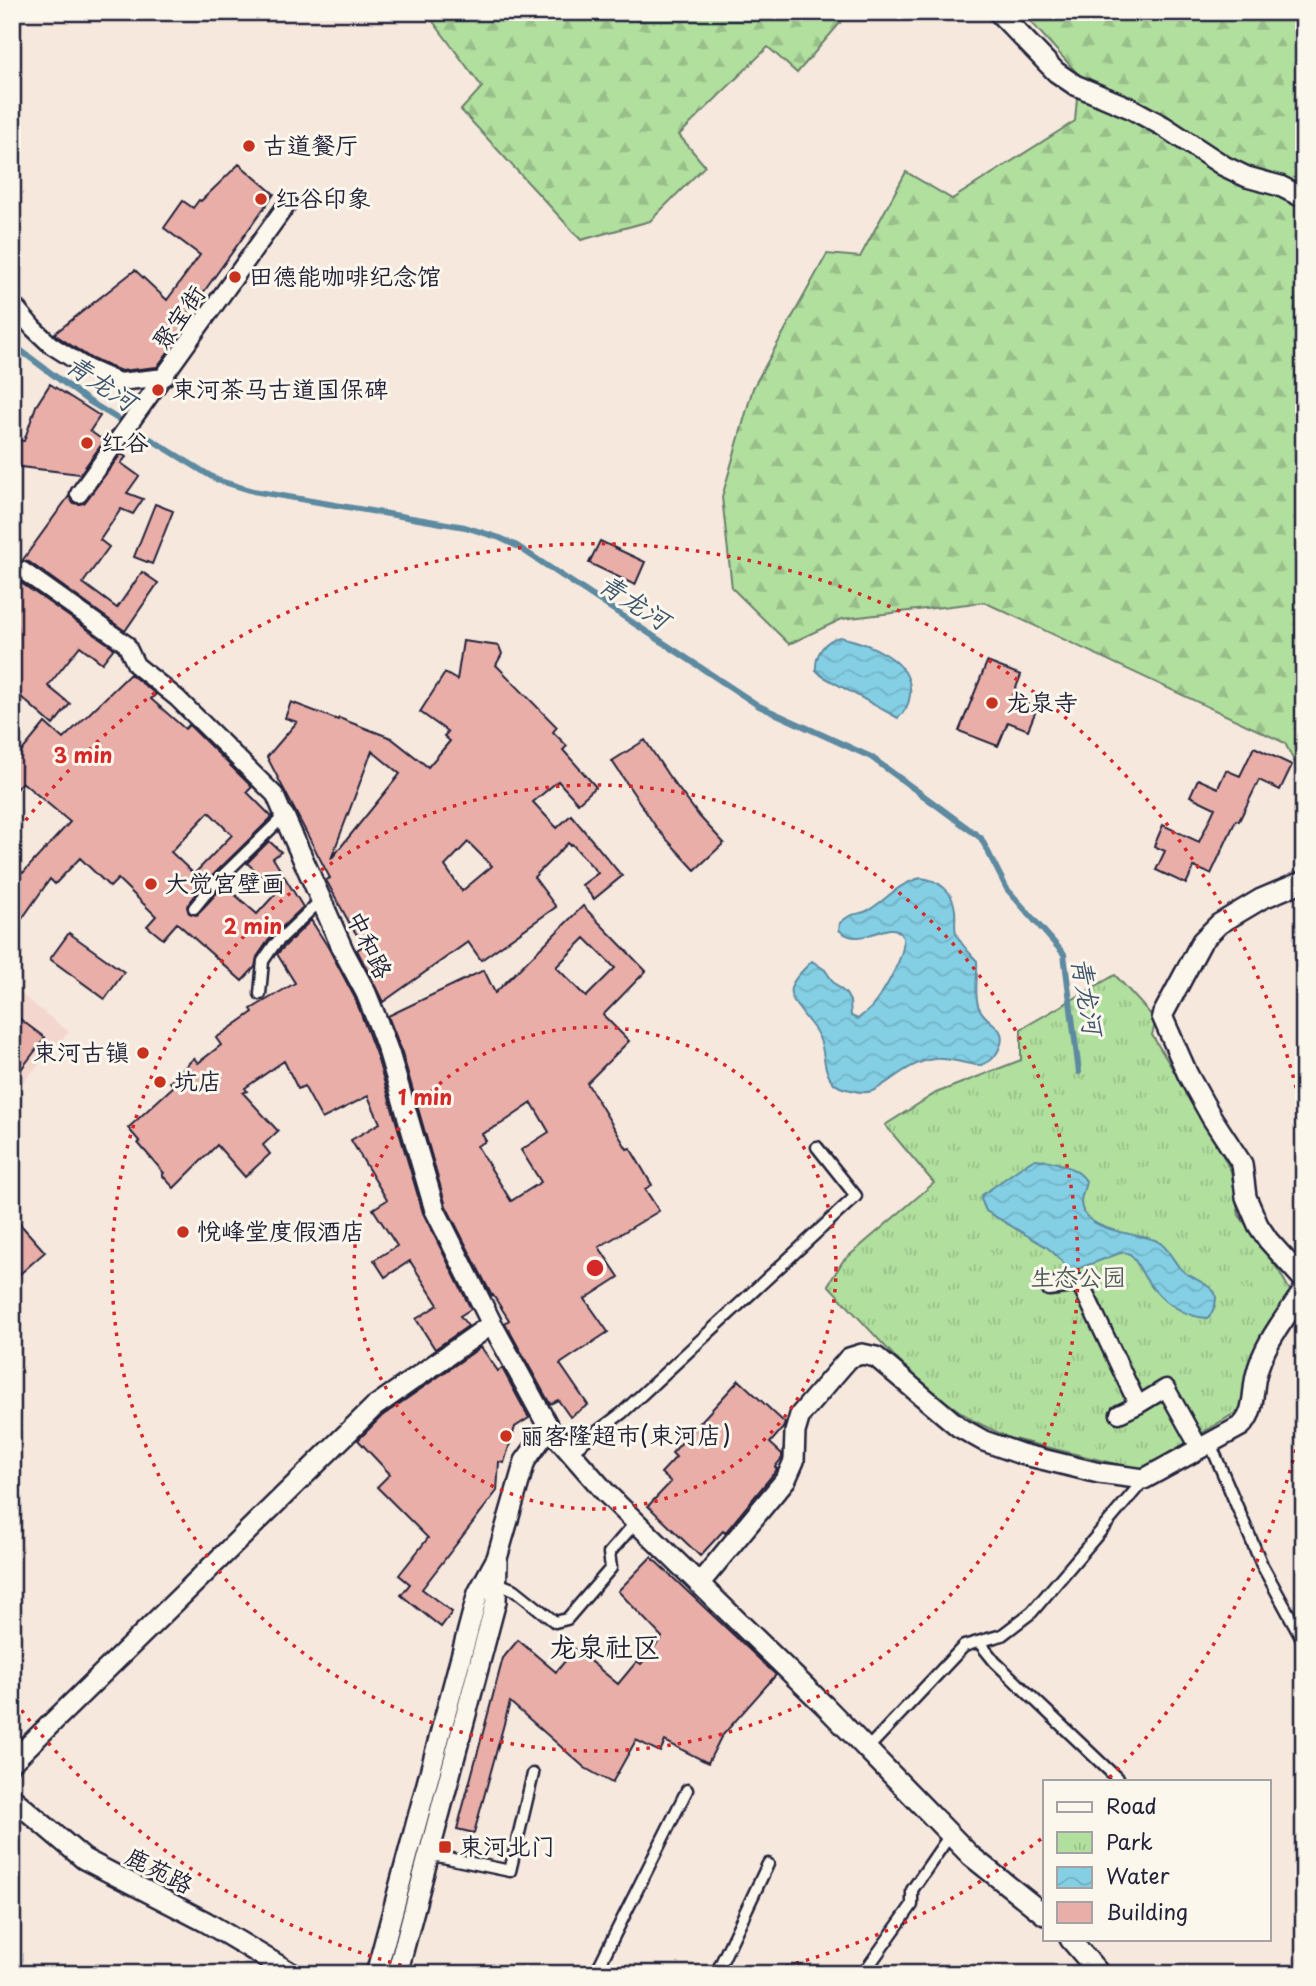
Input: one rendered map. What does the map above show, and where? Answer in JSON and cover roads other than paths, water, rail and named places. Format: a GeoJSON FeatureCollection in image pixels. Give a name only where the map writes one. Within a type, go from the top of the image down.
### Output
{"type":"FeatureCollection","features":[{"type":"Feature","properties":{"kind":"street"},"geometry":{"type":"LineString","coordinates":[[999,12],[1056,72],[1075,85],[1130,108],[1224,166],[1247,177],[1280,186],[1304,198]]}},
{"type":"Feature","properties":{"kind":"street","name":"聚宝街"},"geometry":{"type":"LineString","coordinates":[[79,494],[288,203]]}},
{"type":"Feature","properties":{"kind":"street"},"geometry":{"type":"LineString","coordinates":[[12,303],[51,345],[87,368],[119,382],[160,383]]}},
{"type":"Feature","properties":{"kind":"street","name":"中和路"},"geometry":{"type":"LineString","coordinates":[[23,571],[126,643],[136,665],[177,698],[275,795],[382,1033],[435,1210],[492,1324],[549,1428],[606,1493],[867,1749],[971,1856],[1043,1913]]}},
{"type":"Feature","properties":{"kind":"street"},"geometry":{"type":"LineString","coordinates":[[1304,881],[1261,899],[1219,924],[1202,941],[1162,1016],[1188,1076],[1242,1164],[1246,1197],[1258,1225],[1304,1280]]}},
{"type":"Feature","properties":{"kind":"street"},"geometry":{"type":"LineString","coordinates":[[1049,1287],[1080,1283],[1138,1405]]}},
{"type":"Feature","properties":{"kind":"street"},"geometry":{"type":"LineString","coordinates":[[699,1584],[786,1479],[794,1461],[795,1432],[800,1415],[844,1362],[855,1355],[869,1354],[876,1357],[959,1427],[984,1441],[1060,1464],[1144,1479],[1246,1422],[1265,1350],[1304,1290]]}},
{"type":"Feature","properties":{"kind":"street"},"geometry":{"type":"LineString","coordinates":[[12,1762],[373,1407],[492,1324]]}},
{"type":"Feature","properties":{"kind":"street"},"geometry":{"type":"LineString","coordinates":[[1119,1414],[1166,1388],[1205,1446]]}},
{"type":"Feature","properties":{"kind":"street"},"geometry":{"type":"LineString","coordinates":[[376,1974],[478,1593],[497,1558],[525,1461],[549,1428]]}},
{"type":"Feature","properties":{"kind":"street"},"geometry":{"type":"LineString","coordinates":[[397,1974],[496,1601],[497,1558]]}},
{"type":"Feature","properties":{"kind":"street","name":"鹿苑路"},"geometry":{"type":"LineString","coordinates":[[12,1798],[84,1859],[206,1922],[293,1974]]}},
{"type":"Feature","properties":{"kind":"street"},"geometry":{"type":"LineString","coordinates":[[1071,1940],[1100,1974]]}},
{"type":"Feature","properties":{"kind":"lane"},"geometry":{"type":"LineString","coordinates":[[194,908],[212,886],[284,816]]}},
{"type":"Feature","properties":{"kind":"lane"},"geometry":{"type":"LineString","coordinates":[[260,994],[263,961],[274,945],[321,900]]}},
{"type":"Feature","properties":{"kind":"lane"},"geometry":{"type":"LineString","coordinates":[[570,1452],[622,1413],[856,1196],[817,1147]]}},
{"type":"Feature","properties":{"kind":"lane"},"geometry":{"type":"LineString","coordinates":[[1205,1446],[1262,1566],[1304,1642]]}},
{"type":"Feature","properties":{"kind":"lane"},"geometry":{"type":"LineString","coordinates":[[867,1749],[964,1646],[1002,1635],[1032,1612],[1144,1479]]}},
{"type":"Feature","properties":{"kind":"lane"},"geometry":{"type":"LineString","coordinates":[[497,1583],[515,1590],[555,1622],[567,1619],[611,1568],[609,1553],[636,1522]]}},
{"type":"Feature","properties":{"kind":"lane"},"geometry":{"type":"LineString","coordinates":[[979,1642],[995,1662],[1119,1780]]}},
{"type":"Feature","properties":{"kind":"lane"},"geometry":{"type":"LineString","coordinates":[[428,1854],[510,1871],[533,1774]]}},
{"type":"Feature","properties":{"kind":"lane"},"geometry":{"type":"LineString","coordinates":[[595,1974],[687,1790]]}},
{"type":"Feature","properties":{"kind":"lane"},"geometry":{"type":"LineString","coordinates":[[863,1974],[912,1905],[912,1890],[950,1835]]}},
{"type":"Feature","properties":{"kind":"lane"},"geometry":{"type":"LineString","coordinates":[[716,1974],[768,1864]]}},
{"type":"Feature","properties":{"kind":"water"},"geometry":{"type":"Polygon","coordinates":[[[840,637],[875,648],[897,662],[905,672],[909,682],[909,702],[898,718],[822,676],[816,670],[822,649],[829,641],[840,637]]]}},
{"type":"Feature","properties":{"kind":"water"},"geometry":{"type":"Polygon","coordinates":[[[921,878],[939,884],[948,892],[954,903],[956,933],[977,961],[978,1005],[1002,1036],[998,1051],[993,1058],[981,1065],[934,1059],[909,1068],[874,1090],[862,1092],[846,1089],[829,1077],[822,1045],[814,1028],[792,997],[792,985],[812,961],[825,970],[846,994],[850,1001],[851,1016],[858,1019],[871,1008],[888,983],[899,960],[903,941],[901,934],[889,929],[866,936],[848,936],[839,930],[840,923],[849,916],[869,910],[900,887],[921,878]]]}},
{"type":"Feature","properties":{"kind":"water"},"geometry":{"type":"Polygon","coordinates":[[[1035,1159],[1064,1165],[1082,1176],[1086,1181],[1081,1202],[1090,1220],[1111,1230],[1160,1242],[1184,1272],[1213,1290],[1215,1303],[1208,1318],[1191,1315],[1166,1301],[1153,1289],[1130,1254],[1123,1252],[1069,1272],[1048,1248],[986,1211],[982,1195],[1035,1159]]]}},
{"type":"Feature","properties":{"kind":"waterway","name":"青龙河"},"geometry":{"type":"LineString","coordinates":[[12,344],[87,400],[217,480],[253,491],[465,527],[517,546],[759,706],[871,757],[981,838],[1007,889],[1064,954],[1079,1072]]}},
{"type":"Feature","properties":{"kind":"place","name":"古道餐厅"},"geometry":{"type":"Point","coordinates":[249,146]}},
{"type":"Feature","properties":{"kind":"place","name":"红谷印象"},"geometry":{"type":"Point","coordinates":[261,199]}},
{"type":"Feature","properties":{"kind":"place","name":"田德能咖啡纪念馆"},"geometry":{"type":"Point","coordinates":[235,277]}},
{"type":"Feature","properties":{"kind":"place","name":"束河茶马古道国保碑"},"geometry":{"type":"Point","coordinates":[158,390]}},
{"type":"Feature","properties":{"kind":"place","name":"红谷"},"geometry":{"type":"Point","coordinates":[87,443]}},
{"type":"Feature","properties":{"kind":"place","name":"龙泉寺"},"geometry":{"type":"Point","coordinates":[992,703]}},
{"type":"Feature","properties":{"kind":"place","name":"大觉宫壁画"},"geometry":{"type":"Point","coordinates":[151,884]}},
{"type":"Feature","properties":{"kind":"place","name":"束河古镇"},"geometry":{"type":"Point","coordinates":[143,1053]}},
{"type":"Feature","properties":{"kind":"place","name":"坑店"},"geometry":{"type":"Point","coordinates":[160,1082]}},
{"type":"Feature","properties":{"kind":"place","name":"悦峰堂度假酒店"},"geometry":{"type":"Point","coordinates":[183,1232]}},
{"type":"Feature","properties":{"kind":"place","name":"丽客隆超市(束河店)"},"geometry":{"type":"Point","coordinates":[506,1436]}},
{"type":"Feature","properties":{"kind":"place","name":"束河北门"},"geometry":{"type":"Point","coordinates":[445,1847]}},
{"type":"Feature","properties":{"kind":"district","name":"龙泉社区"},"geometry":{"type":"Point","coordinates":[605,1647]}},
{"type":"Feature","properties":{"kind":"park label","name":"生态公园"},"geometry":{"type":"Point","coordinates":[1078,1278]}}]}
